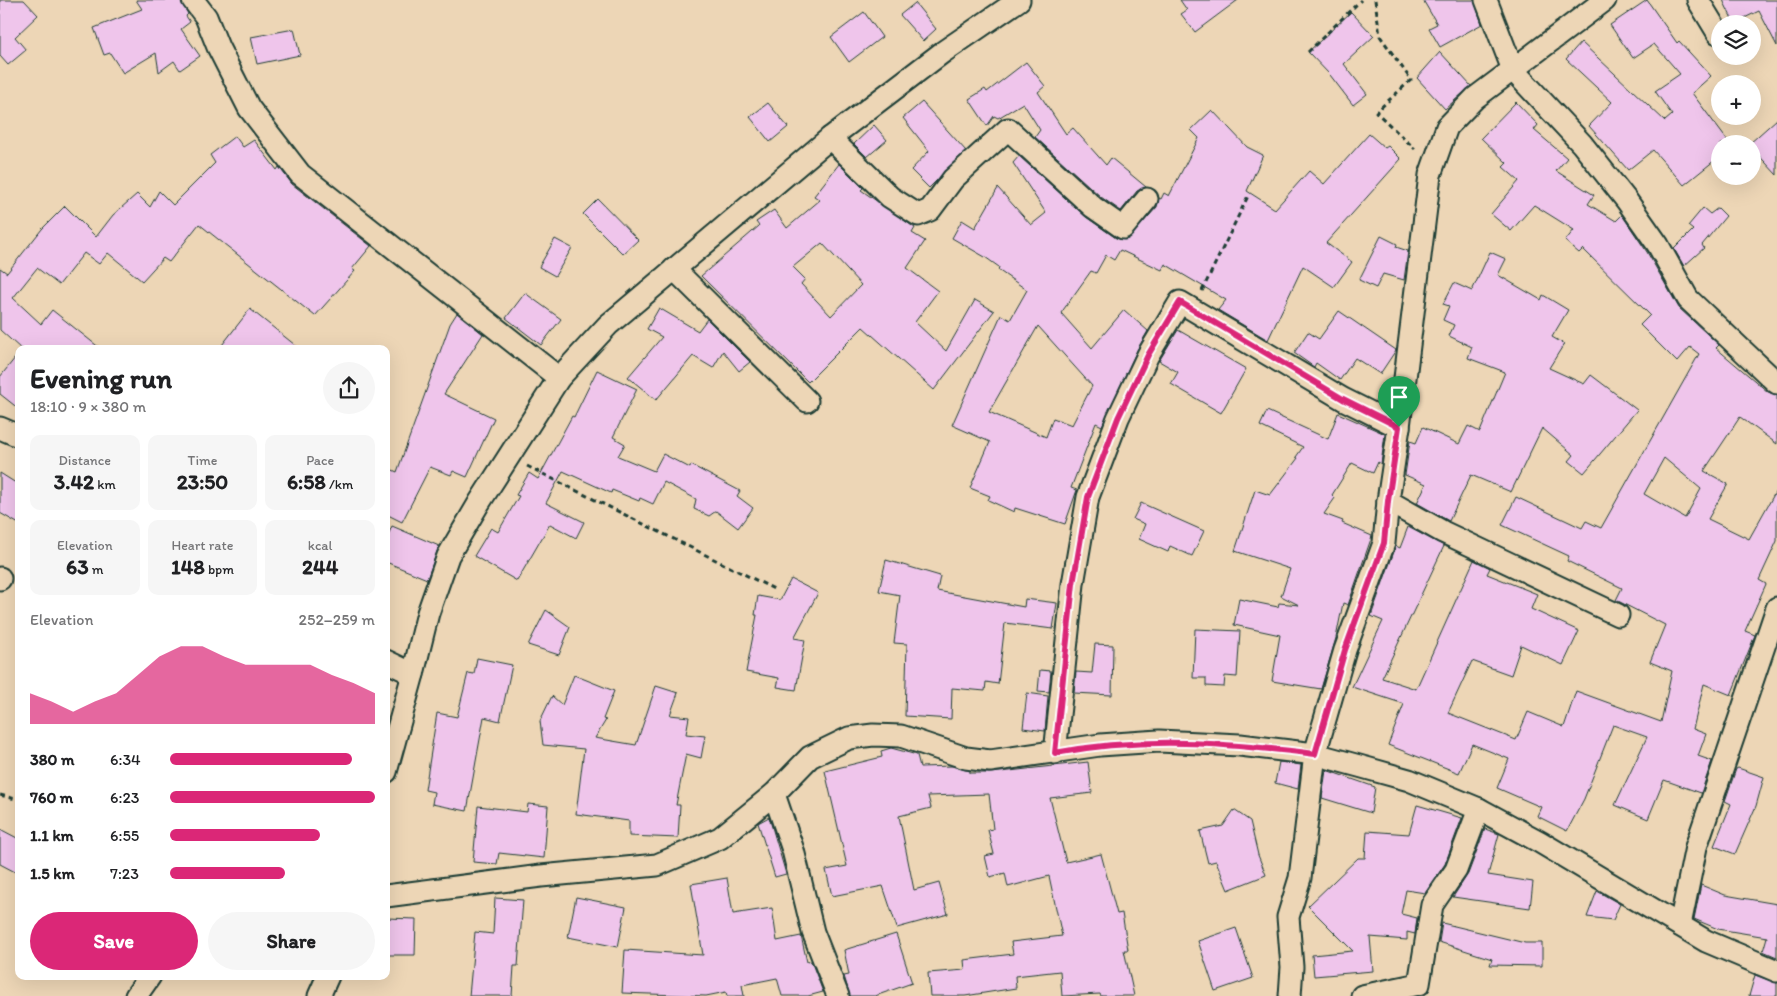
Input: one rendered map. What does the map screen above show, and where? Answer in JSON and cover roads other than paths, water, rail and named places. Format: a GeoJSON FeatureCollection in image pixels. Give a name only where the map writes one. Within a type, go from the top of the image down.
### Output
{"type":"FeatureCollection","features":[{"type":"Feature","properties":{"kind":"street"},"geometry":{"type":"LineString","coordinates":[[194,0],[206,17],[218,47],[249,108],[300,174],[559,378]]}},
{"type":"Feature","properties":{"kind":"street"},"geometry":{"type":"LineString","coordinates":[[390,757],[428,613],[448,556],[559,378],[608,325],[830,138],[943,52],[1019,0]]}},
{"type":"Feature","properties":{"kind":"street"},"geometry":{"type":"LineString","coordinates":[[1486,0],[1513,70],[1582,144],[1627,201],[1658,245],[1688,299],[1777,383]]}},
{"type":"Feature","properties":{"kind":"street"},"geometry":{"type":"LineString","coordinates":[[1290,996],[1292,967],[1288,917],[1300,878],[1315,754],[1345,650],[1384,543],[1411,320],[1433,166],[1447,127],[1475,98],[1605,0]]}},
{"type":"Feature","properties":{"kind":"street"},"geometry":{"type":"LineString","coordinates":[[1698,0],[1711,21]]}},
{"type":"Feature","properties":{"kind":"street"},"geometry":{"type":"LineString","coordinates":[[830,138],[890,197],[918,215],[930,210],[953,179],[1008,129],[1114,224],[1123,228],[1147,199]]}},
{"type":"Feature","properties":{"kind":"street"},"geometry":{"type":"LineString","coordinates":[[674,270],[807,401]]}},
{"type":"Feature","properties":{"kind":"street"},"geometry":{"type":"LineString","coordinates":[[1055,753],[1073,584],[1088,497],[1118,418],[1153,347],[1180,302],[1343,399],[1399,427]]}},
{"type":"Feature","properties":{"kind":"street"},"geometry":{"type":"LineString","coordinates":[[0,428],[15,434]]}},
{"type":"Feature","properties":{"kind":"street"},"geometry":{"type":"LineString","coordinates":[[1388,501],[1443,532],[1618,614]]}},
{"type":"Feature","properties":{"kind":"street"},"geometry":{"type":"LineString","coordinates":[[1680,926],[1696,847],[1776,612]]}},
{"type":"Feature","properties":{"kind":"street"},"geometry":{"type":"LineString","coordinates":[[390,662],[413,674]]}},
{"type":"Feature","properties":{"kind":"street"},"geometry":{"type":"LineString","coordinates":[[390,895],[541,876],[657,865],[720,838],[774,794],[810,757],[849,738],[873,735],[901,736],[966,758],[990,761],[1100,745],[1159,741],[1240,745],[1315,754],[1409,780],[1479,809],[1540,842],[1706,941],[1777,971]]}},
{"type":"Feature","properties":{"kind":"street"},"geometry":{"type":"LineString","coordinates":[[774,794],[792,850],[813,932],[838,996]]}},
{"type":"Feature","properties":{"kind":"street"},"geometry":{"type":"LineString","coordinates":[[1362,996],[1419,984],[1432,905],[1456,870],[1479,809]]}},
{"type":"Feature","properties":{"kind":"street"},"geometry":{"type":"LineString","coordinates":[[136,996],[147,980]]}},
{"type":"Feature","properties":{"kind":"street"},"geometry":{"type":"LineString","coordinates":[[319,996],[326,980]]}}]}
